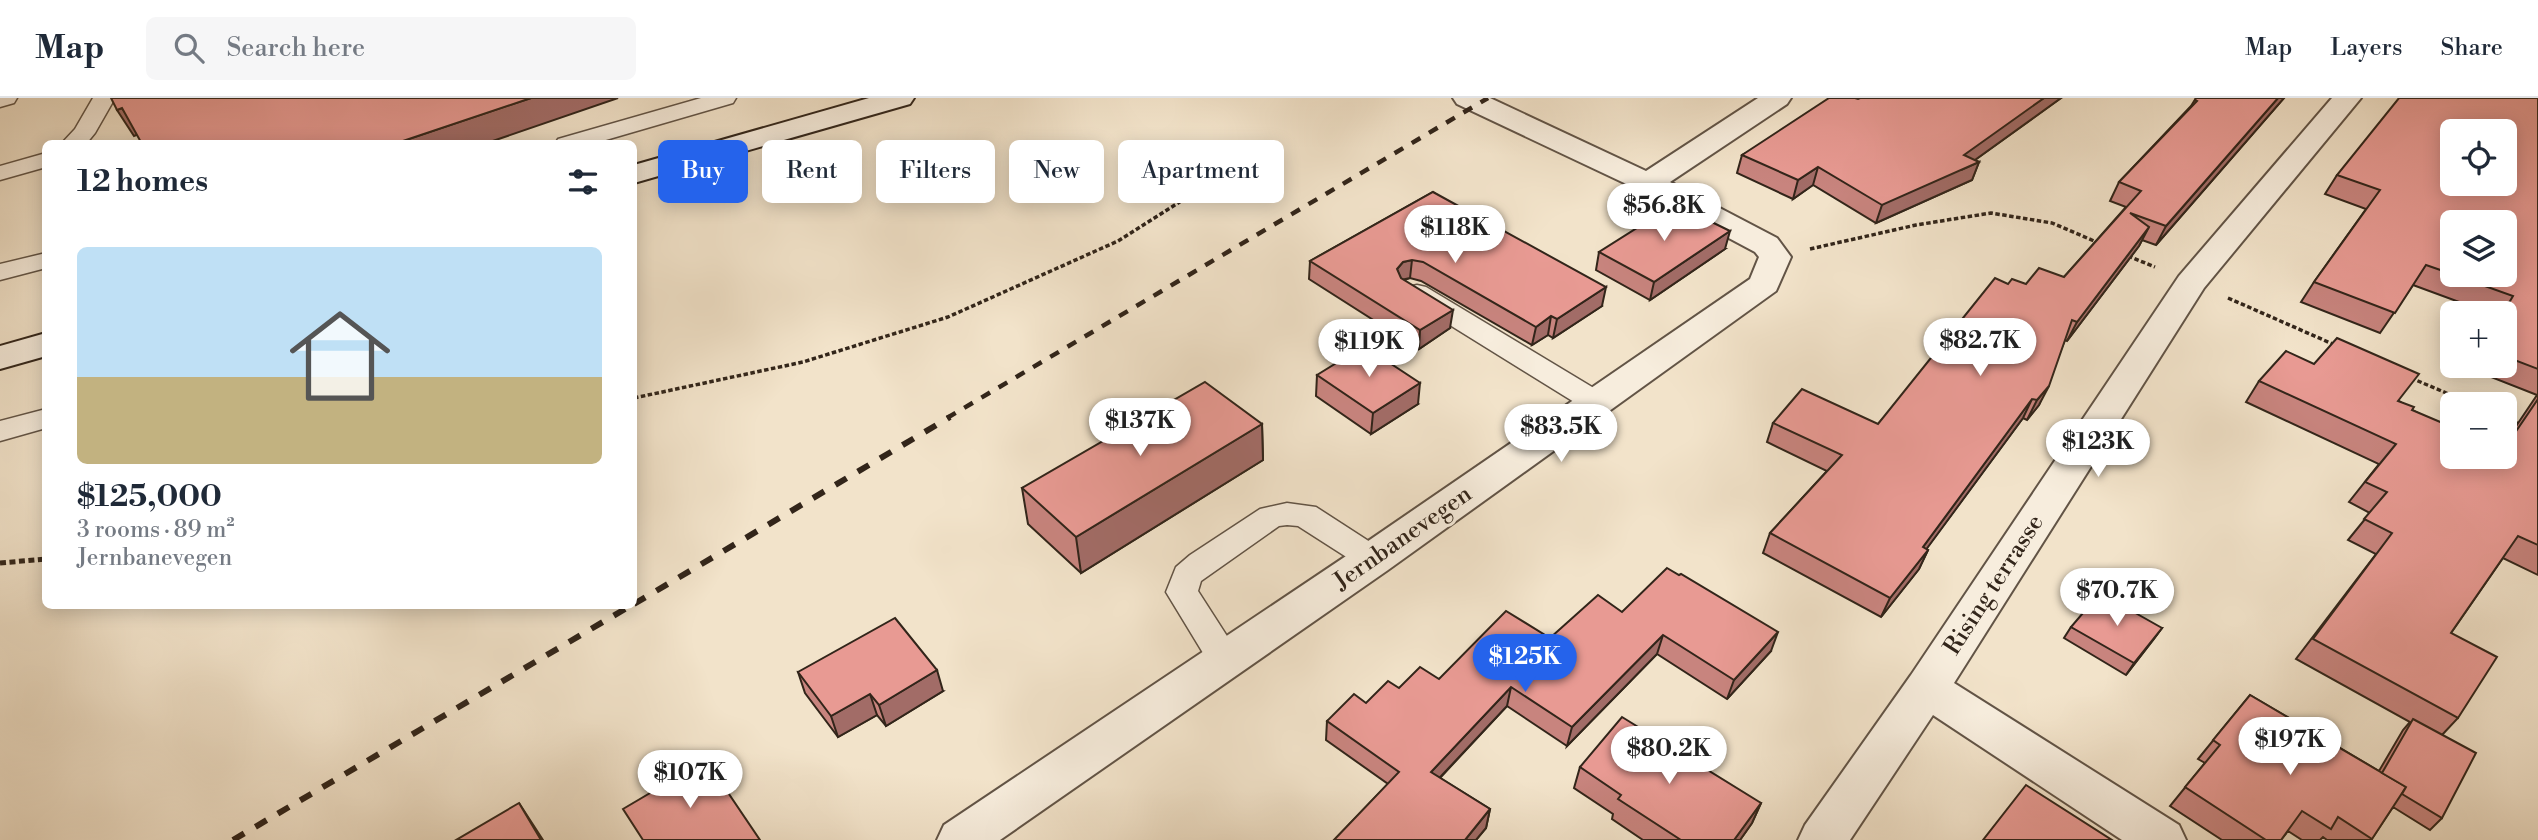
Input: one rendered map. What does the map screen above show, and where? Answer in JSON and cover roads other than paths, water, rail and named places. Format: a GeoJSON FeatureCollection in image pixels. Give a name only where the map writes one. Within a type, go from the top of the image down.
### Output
{"type":"FeatureCollection","features":[{"type":"Feature","properties":{"kind":"street"},"geometry":{"type":"LineString","coordinates":[[637,173],[900,98]]}},
{"type":"Feature","properties":{"kind":"street"},"geometry":{"type":"LineString","coordinates":[[1467,98],[1648,183],[1777,98]]}},
{"type":"Feature","properties":{"kind":"street","name":"Rising terrasse"},"geometry":{"type":"LineString","coordinates":[[1822,840],[1927,688],[2191,282],[2347,98]]}},
{"type":"Feature","properties":{"kind":"street","name":"Jernbanevegen"},"geometry":{"type":"LineString","coordinates":[[961,840],[1226,661],[1765,284],[1775,257],[1766,245],[1648,183]]}},
{"type":"Feature","properties":{"kind":"street"},"geometry":{"type":"LineString","coordinates":[[0,358],[42,345]]}},
{"type":"Feature","properties":{"kind":"street"},"geometry":{"type":"LineString","coordinates":[[1927,688],[2162,840]]}},
{"type":"Feature","properties":{"kind":"lane"},"geometry":{"type":"LineString","coordinates":[[0,100],[6,98]]}},
{"type":"Feature","properties":{"kind":"lane"},"geometry":{"type":"LineString","coordinates":[[76,140],[84,133],[104,98]]}},
{"type":"Feature","properties":{"kind":"lane"},"geometry":{"type":"LineString","coordinates":[[580,140],[725,98]]}},
{"type":"Feature","properties":{"kind":"lane"},"geometry":{"type":"LineString","coordinates":[[0,173],[42,161]]}},
{"type":"Feature","properties":{"kind":"lane"},"geometry":{"type":"LineString","coordinates":[[0,272],[42,261]]}},
{"type":"Feature","properties":{"kind":"lane"},"geometry":{"type":"LineString","coordinates":[[1411,289],[1597,403]]}},
{"type":"Feature","properties":{"kind":"lane"},"geometry":{"type":"LineString","coordinates":[[0,431],[42,419]]}},
{"type":"Feature","properties":{"kind":"lane"},"geometry":{"type":"LineString","coordinates":[[1226,661],[1182,592],[1187,575],[1201,563],[1271,517],[1287,514],[1305,515],[1373,559]]}},
{"type":"Feature","properties":{"kind":"railway"},"geometry":{"type":"LineString","coordinates":[[947,418],[1488,98]]}},
{"type":"Feature","properties":{"kind":"railway"},"geometry":{"type":"LineString","coordinates":[[637,602],[950,417]]}},
{"type":"Feature","properties":{"kind":"railway"},"geometry":{"type":"LineString","coordinates":[[233,840],[625,609]]}}]}
